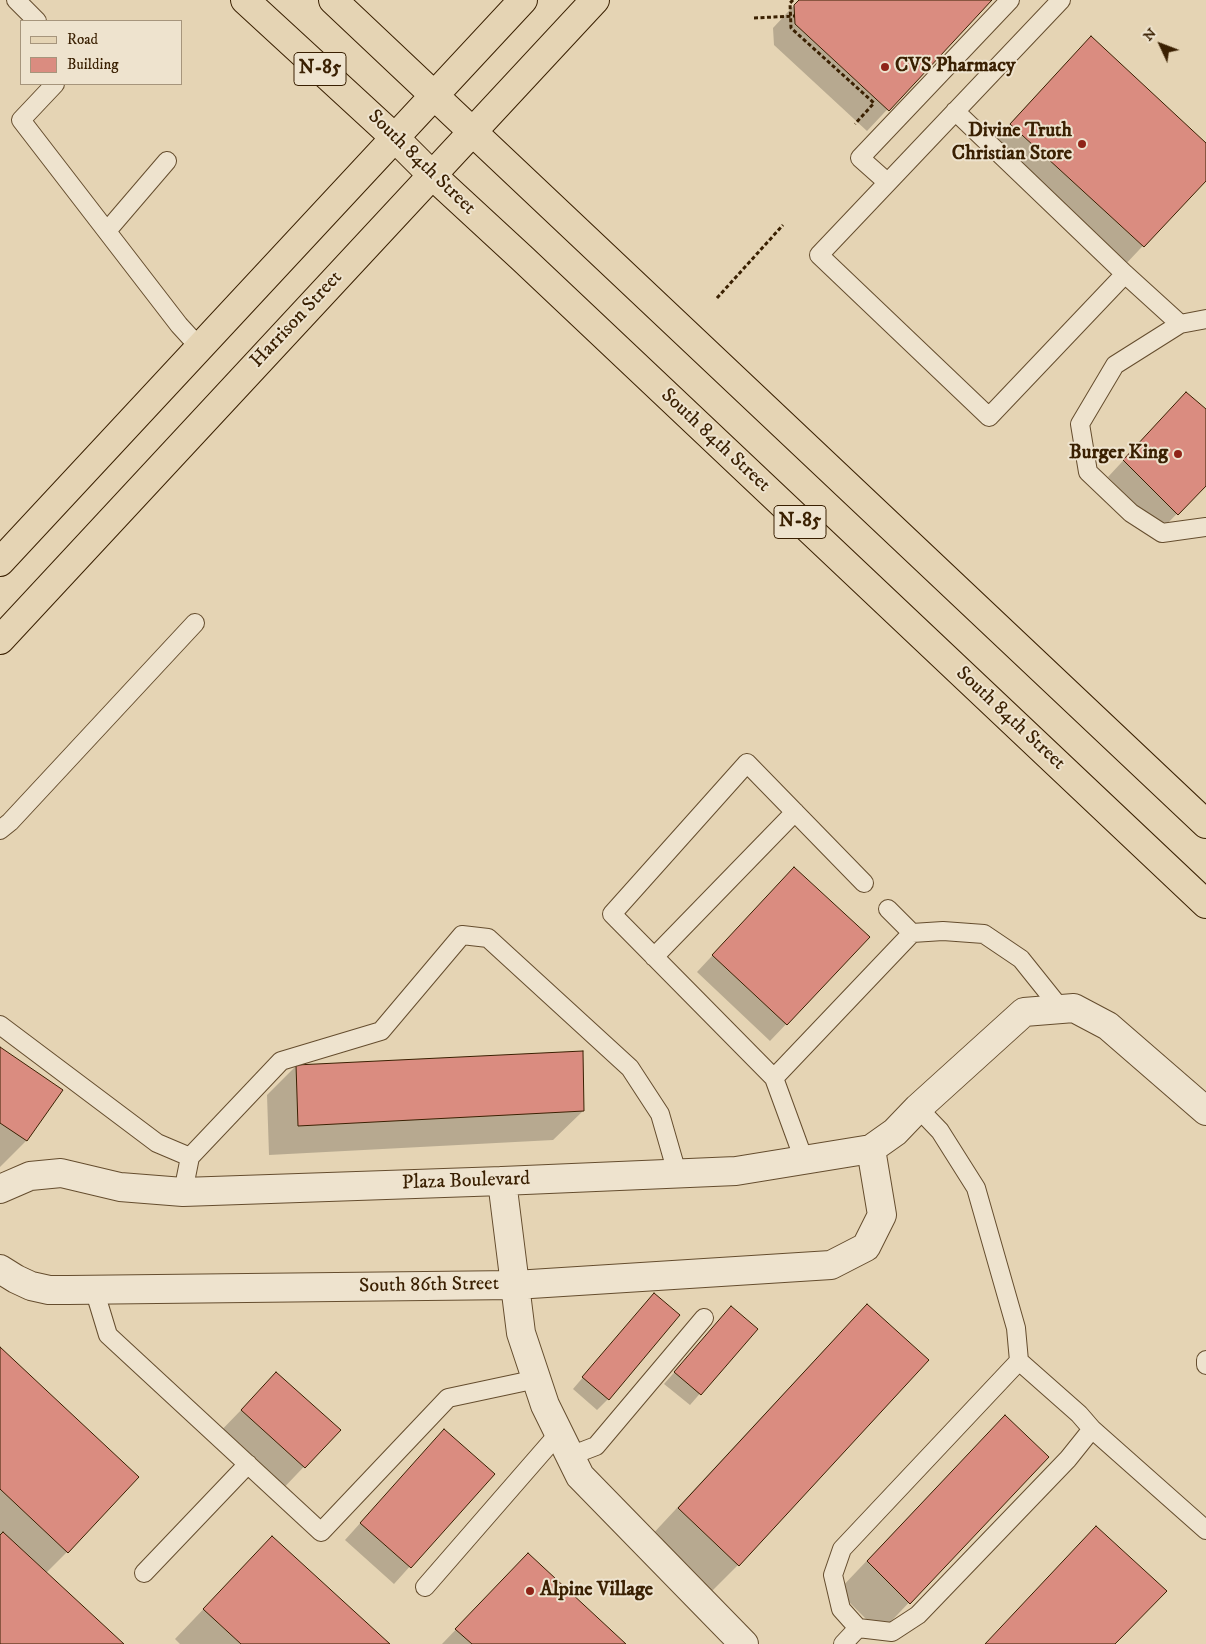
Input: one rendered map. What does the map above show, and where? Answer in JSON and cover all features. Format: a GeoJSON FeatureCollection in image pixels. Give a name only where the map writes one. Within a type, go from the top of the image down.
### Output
{"type":"FeatureCollection","features":[{"type":"Feature","properties":{"kind":"main road","name":"South 84th Street"},"geometry":{"type":"LineString","coordinates":[[245,0],[396,138],[432,175],[1206,904]]}},
{"type":"Feature","properties":{"kind":"main road","name":"N-85"},"geometry":{"type":"LineString","coordinates":[[334,0],[1206,824]]}},
{"type":"Feature","properties":{"kind":"main road"},"geometry":{"type":"LineString","coordinates":[[0,562],[523,0]]}},
{"type":"Feature","properties":{"kind":"main road","name":"Harrison Street"},"geometry":{"type":"LineString","coordinates":[[0,640],[595,0]]}},
{"type":"Feature","properties":{"kind":"street","name":"Plaza Boulevard"},"geometry":{"type":"LineString","coordinates":[[0,1188],[30,1176],[61,1173],[120,1187],[183,1192],[736,1171],[870,1149],[894,1132],[1024,1012],[1074,1008],[1108,1026],[1206,1110]]}},
{"type":"Feature","properties":{"kind":"street"},"geometry":{"type":"LineString","coordinates":[[502,1181],[515,1285],[831,1265],[866,1247],[882,1215],[870,1149]]}},
{"type":"Feature","properties":{"kind":"street","name":"South 86th Street"},"geometry":{"type":"LineString","coordinates":[[0,1269],[31,1286],[49,1290],[515,1285],[521,1333],[545,1405],[580,1476],[744,1644]]}},
{"type":"Feature","properties":{"kind":"lane"},"geometry":{"type":"LineString","coordinates":[[16,0],[36,20]]}},
{"type":"Feature","properties":{"kind":"lane"},"geometry":{"type":"LineString","coordinates":[[887,182],[860,158],[1010,0]]}},
{"type":"Feature","properties":{"kind":"lane"},"geometry":{"type":"LineString","coordinates":[[1061,0],[819,255],[989,417],[1125,274]]}},
{"type":"Feature","properties":{"kind":"lane"},"geometry":{"type":"LineString","coordinates":[[54,85],[21,120],[179,325],[200,348]]}},
{"type":"Feature","properties":{"kind":"lane"},"geometry":{"type":"LineString","coordinates":[[955,111],[1125,274],[1180,324]]}},
{"type":"Feature","properties":{"kind":"lane"},"geometry":{"type":"LineString","coordinates":[[107,231],[167,161]]}},
{"type":"Feature","properties":{"kind":"lane"},"geometry":{"type":"LineString","coordinates":[[1206,319],[1180,324],[1115,365],[1080,424],[1088,472],[1131,513],[1162,533],[1206,527]]}},
{"type":"Feature","properties":{"kind":"lane"},"geometry":{"type":"LineString","coordinates":[[0,830],[10,822],[195,624]]}},
{"type":"Feature","properties":{"kind":"lane"},"geometry":{"type":"LineString","coordinates":[[804,1160],[774,1078],[612,914],[747,763],[864,883]]}},
{"type":"Feature","properties":{"kind":"lane"},"geometry":{"type":"LineString","coordinates":[[654,957],[795,812]]}},
{"type":"Feature","properties":{"kind":"lane"},"geometry":{"type":"LineString","coordinates":[[888,909],[912,933]]}},
{"type":"Feature","properties":{"kind":"lane"},"geometry":{"type":"LineString","coordinates":[[774,1078],[912,933],[943,931],[984,934],[1021,958],[1061,1009]]}},
{"type":"Feature","properties":{"kind":"lane"},"geometry":{"type":"LineString","coordinates":[[183,1192],[190,1157],[281,1061],[382,1031],[462,935],[488,938],[630,1068],[660,1114],[677,1173]]}},
{"type":"Feature","properties":{"kind":"lane"},"geometry":{"type":"LineString","coordinates":[[0,1025],[157,1143],[190,1157]]}},
{"type":"Feature","properties":{"kind":"lane"},"geometry":{"type":"LineString","coordinates":[[918,1108],[940,1131],[976,1188],[1016,1328],[1019,1361],[1092,1429],[1206,1530]]}},
{"type":"Feature","properties":{"kind":"lane"},"geometry":{"type":"LineString","coordinates":[[94,1289],[108,1335],[321,1532],[448,1398],[537,1380]]}},
{"type":"Feature","properties":{"kind":"lane"},"geometry":{"type":"LineString","coordinates":[[425,1587],[564,1444],[596,1446],[704,1318]]}},
{"type":"Feature","properties":{"kind":"lane"},"geometry":{"type":"LineString","coordinates":[[1206,1360],[1206,1365]]}},
{"type":"Feature","properties":{"kind":"lane"},"geometry":{"type":"LineString","coordinates":[[1019,1361],[842,1549],[833,1575],[841,1609],[858,1628],[892,1632],[918,1615],[1068,1459],[1092,1429]]}},
{"type":"Feature","properties":{"kind":"lane"},"geometry":{"type":"LineString","coordinates":[[144,1573],[248,1464]]}},
{"type":"Feature","properties":{"kind":"lane"},"geometry":{"type":"LineString","coordinates":[[843,1644],[858,1628]]}},
{"type":"Feature","properties":{"kind":"path"},"geometry":{"type":"LineString","coordinates":[[793,0],[790,3],[791,28],[874,104],[853,126]]}},
{"type":"Feature","properties":{"kind":"path"},"geometry":{"type":"LineString","coordinates":[[754,18],[792,16]]}},
{"type":"Feature","properties":{"kind":"path"},"geometry":{"type":"LineString","coordinates":[[717,298],[783,226]]}},
{"type":"Feature","properties":{"kind":"building","name":"CVS Pharmacy"},"geometry":{"type":"Polygon","coordinates":[[[799,0],[992,0],[889,111],[795,24],[794,5],[799,0]]]}},
{"type":"Feature","properties":{"kind":"building"},"geometry":{"type":"Polygon","coordinates":[[[1091,36],[1206,143],[1206,181],[1144,247],[1010,124],[1091,36]]]}},
{"type":"Feature","properties":{"kind":"building"},"geometry":{"type":"Polygon","coordinates":[[[1186,392],[1206,409],[1206,486],[1178,515],[1123,460],[1186,392]]]}},
{"type":"Feature","properties":{"kind":"building"},"geometry":{"type":"Polygon","coordinates":[[[794,867],[870,937],[787,1025],[712,955],[794,867]]]}},
{"type":"Feature","properties":{"kind":"building"},"geometry":{"type":"Polygon","coordinates":[[[0,1047],[63,1090],[27,1141],[0,1123],[0,1047]]]}},
{"type":"Feature","properties":{"kind":"building"},"geometry":{"type":"Polygon","coordinates":[[[583,1051],[584,1111],[298,1126],[296,1065],[583,1051]]]}},
{"type":"Feature","properties":{"kind":"building"},"geometry":{"type":"Polygon","coordinates":[[[654,1293],[680,1315],[609,1400],[582,1377],[654,1293]]]}},
{"type":"Feature","properties":{"kind":"building"},"geometry":{"type":"Polygon","coordinates":[[[867,1304],[929,1360],[739,1566],[678,1508],[867,1304]]]}},
{"type":"Feature","properties":{"kind":"building"},"geometry":{"type":"Polygon","coordinates":[[[731,1306],[758,1329],[701,1395],[674,1372],[731,1306]]]}},
{"type":"Feature","properties":{"kind":"building"},"geometry":{"type":"Polygon","coordinates":[[[0,1347],[139,1477],[68,1553],[0,1489],[0,1347]]]}},
{"type":"Feature","properties":{"kind":"building"},"geometry":{"type":"Polygon","coordinates":[[[276,1372],[341,1430],[305,1468],[241,1410],[276,1372]]]}},
{"type":"Feature","properties":{"kind":"building"},"geometry":{"type":"Polygon","coordinates":[[[1005,1415],[1049,1457],[910,1604],[867,1561],[1005,1415]]]}},
{"type":"Feature","properties":{"kind":"building"},"geometry":{"type":"Polygon","coordinates":[[[444,1429],[495,1474],[411,1568],[360,1523],[444,1429]]]}},
{"type":"Feature","properties":{"kind":"building"},"geometry":{"type":"Polygon","coordinates":[[[1096,1526],[1167,1591],[1115,1644],[985,1644],[1096,1526]]]}},
{"type":"Feature","properties":{"kind":"building"},"geometry":{"type":"Polygon","coordinates":[[[3,1532],[124,1644],[0,1644],[0,1535],[3,1532]]]}},
{"type":"Feature","properties":{"kind":"building"},"geometry":{"type":"Polygon","coordinates":[[[272,1536],[390,1644],[241,1644],[203,1609],[272,1536]]]}},
{"type":"Feature","properties":{"kind":"building","name":"Alpine Village"},"geometry":{"type":"Polygon","coordinates":[[[528,1553],[626,1644],[472,1644],[455,1629],[528,1553]]]}},
{"type":"Feature","properties":{"kind":"place","name":"CVS Pharmacy"},"geometry":{"type":"Point","coordinates":[885,67]}},
{"type":"Feature","properties":{"kind":"place","name":"Divine Truth Christian Store"},"geometry":{"type":"Point","coordinates":[1082,144]}},
{"type":"Feature","properties":{"kind":"place","name":"Burger King"},"geometry":{"type":"Point","coordinates":[1178,454]}},
{"type":"Feature","properties":{"kind":"place","name":"Alpine Village"},"geometry":{"type":"Point","coordinates":[530,1591]}}]}
